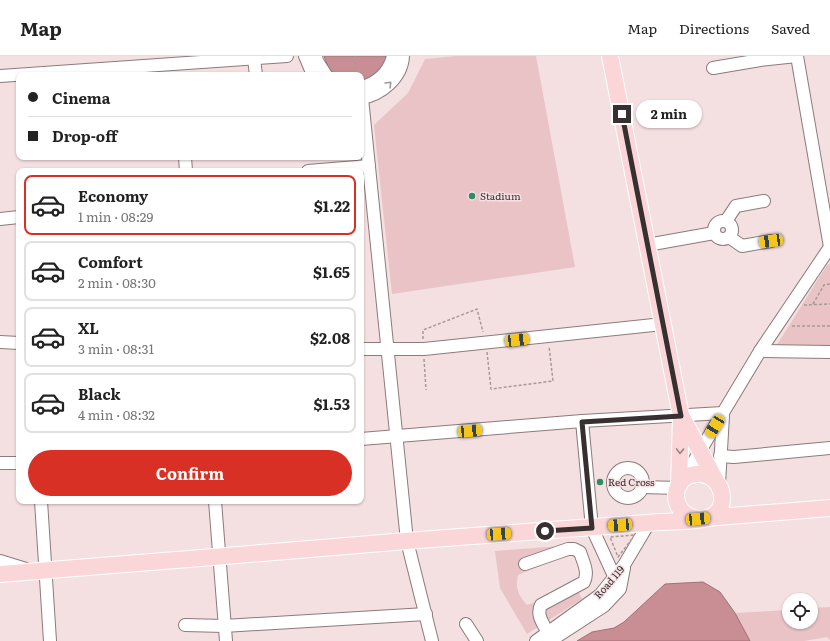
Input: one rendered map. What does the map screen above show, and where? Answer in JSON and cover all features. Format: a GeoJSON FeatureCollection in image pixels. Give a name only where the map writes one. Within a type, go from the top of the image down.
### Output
{"type":"FeatureCollection","features":[{"type":"Feature","properties":{"kind":"main road"},"geometry":{"type":"LineString","coordinates":[[610,56],[681,416],[679,486],[676,503],[682,513],[689,518],[702,519],[716,513],[721,504],[722,498],[718,484],[708,475],[693,474],[679,486],[660,516],[649,523]]}},
{"type":"Feature","properties":{"kind":"main road"},"geometry":{"type":"LineString","coordinates":[[681,416],[725,499],[737,508],[759,513]]}},
{"type":"Feature","properties":{"kind":"main road"},"geometry":{"type":"LineString","coordinates":[[0,574],[830,508]]}},
{"type":"Feature","properties":{"kind":"street"},"geometry":{"type":"LineString","coordinates":[[64,72],[287,56]]}},
{"type":"Feature","properties":{"kind":"street"},"geometry":{"type":"LineString","coordinates":[[305,56],[311,72]]}},
{"type":"Feature","properties":{"kind":"street"},"geometry":{"type":"LineString","coordinates":[[316,56],[317,61],[324,72]]}},
{"type":"Feature","properties":{"kind":"street"},"geometry":{"type":"LineString","coordinates":[[364,92],[387,70],[393,56]]}},
{"type":"Feature","properties":{"kind":"street"},"geometry":{"type":"LineString","coordinates":[[364,94],[375,94],[388,86],[397,74],[403,56]]}},
{"type":"Feature","properties":{"kind":"street"},"geometry":{"type":"LineString","coordinates":[[642,487],[679,486],[760,351],[830,241],[797,56],[760,60],[713,68]]}},
{"type":"Feature","properties":{"kind":"street"},"geometry":{"type":"LineString","coordinates":[[254,58],[256,72]]}},
{"type":"Feature","properties":{"kind":"street"},"geometry":{"type":"LineString","coordinates":[[0,76],[16,75]]}},
{"type":"Feature","properties":{"kind":"street"},"geometry":{"type":"LineString","coordinates":[[364,121],[369,166],[366,189],[388,350],[407,541],[432,641]]}},
{"type":"Feature","properties":{"kind":"street"},"geometry":{"type":"LineString","coordinates":[[345,168],[369,166]]}},
{"type":"Feature","properties":{"kind":"street"},"geometry":{"type":"LineString","coordinates":[[714,233],[717,224],[726,221],[736,206],[764,201]]}},
{"type":"Feature","properties":{"kind":"street"},"geometry":{"type":"LineString","coordinates":[[0,219],[16,217]]}},
{"type":"Feature","properties":{"kind":"street"},"geometry":{"type":"LineString","coordinates":[[726,221],[730,224],[733,230],[729,238]]}},
{"type":"Feature","properties":{"kind":"street"},"geometry":{"type":"LineString","coordinates":[[647,245],[714,233]]}},
{"type":"Feature","properties":{"kind":"street"},"geometry":{"type":"LineString","coordinates":[[714,233],[720,239],[729,238],[742,246],[771,241]]}},
{"type":"Feature","properties":{"kind":"street"},"geometry":{"type":"LineString","coordinates":[[364,349],[431,349],[663,324]]}},
{"type":"Feature","properties":{"kind":"street"},"geometry":{"type":"LineString","coordinates":[[0,342],[16,343]]}},
{"type":"Feature","properties":{"kind":"street"},"geometry":{"type":"LineString","coordinates":[[760,351],[830,352]]}},
{"type":"Feature","properties":{"kind":"street"},"geometry":{"type":"LineString","coordinates":[[364,439],[723,413]]}},
{"type":"Feature","properties":{"kind":"street"},"geometry":{"type":"LineString","coordinates":[[718,484],[723,413]]}},
{"type":"Feature","properties":{"kind":"street"},"geometry":{"type":"LineString","coordinates":[[582,422],[592,528],[615,578]]}},
{"type":"Feature","properties":{"kind":"street"},"geometry":{"type":"LineString","coordinates":[[720,456],[734,457],[830,448]]}},
{"type":"Feature","properties":{"kind":"street"},"geometry":{"type":"LineString","coordinates":[[0,463],[16,462]]}},
{"type":"Feature","properties":{"kind":"street"},"geometry":{"type":"LineString","coordinates":[[41,504],[47,571],[50,641]]}},
{"type":"Feature","properties":{"kind":"street"},"geometry":{"type":"LineString","coordinates":[[215,504],[226,641]]}},
{"type":"Feature","properties":{"kind":"street","name":"Road 119"},"geometry":{"type":"LineString","coordinates":[[536,641],[549,637],[600,595],[624,565],[649,523]]}},
{"type":"Feature","properties":{"kind":"street"},"geometry":{"type":"LineString","coordinates":[[525,564],[568,549],[574,549],[580,552],[586,569],[586,577],[584,582],[541,605],[539,615],[549,637],[604,606],[620,589],[624,565]]}},
{"type":"Feature","properties":{"kind":"street"},"geometry":{"type":"LineString","coordinates":[[0,561],[23,568],[47,571]]}},
{"type":"Feature","properties":{"kind":"street"},"geometry":{"type":"LineString","coordinates":[[185,625],[224,626],[426,614]]}},
{"type":"Feature","properties":{"kind":"street"},"geometry":{"type":"LineString","coordinates":[[466,624],[477,641]]}},
{"type":"Feature","properties":{"kind":"path"},"geometry":{"type":"LineString","coordinates":[[355,56],[357,72]]}},
{"type":"Feature","properties":{"kind":"path"},"geometry":{"type":"LineString","coordinates":[[813,304],[824,285],[830,284]]}},
{"type":"Feature","properties":{"kind":"path"},"geometry":{"type":"LineString","coordinates":[[800,305],[830,304]]}},
{"type":"Feature","properties":{"kind":"path"},"geometry":{"type":"LineString","coordinates":[[423,330],[476,309]]}},
{"type":"Feature","properties":{"kind":"path"},"geometry":{"type":"LineString","coordinates":[[792,326],[830,326]]}},
{"type":"Feature","properties":{"kind":"path"},"geometry":{"type":"LineString","coordinates":[[491,389],[553,382],[548,336]]}},
{"type":"Feature","properties":{"kind":"path"},"geometry":{"type":"LineString","coordinates":[[635,535],[618,557],[610,537],[623,536],[635,535]]}},
{"type":"Feature","properties":{"kind":"shaded area"},"geometry":{"type":"Polygon","coordinates":[[[324,56],[387,56],[380,69],[366,80],[364,80],[364,72],[332,72],[329,69],[324,56]]]}},
{"type":"Feature","properties":{"kind":"shaded area","name":"Stadium"},"geometry":{"type":"Polygon","coordinates":[[[456,56],[536,56],[575,267],[392,294],[374,125],[408,93],[425,59],[456,56]]]}},
{"type":"Feature","properties":{"kind":"shaded area"},"geometry":{"type":"Polygon","coordinates":[[[830,264],[830,349],[775,348],[827,265],[830,264]]]}},
{"type":"Feature","properties":{"kind":"shaded area"},"geometry":{"type":"Polygon","coordinates":[[[561,546],[564,556],[518,575],[518,591],[521,598],[527,605],[577,588],[582,599],[527,634],[500,588],[495,551],[561,546]]]}},
{"type":"Feature","properties":{"kind":"shaded area"},"geometry":{"type":"Polygon","coordinates":[[[703,582],[720,592],[735,613],[750,641],[577,641],[592,632],[614,628],[624,622],[665,584],[703,582]]]}},
{"type":"Feature","properties":{"kind":"shaded area"},"geometry":{"type":"Polygon","coordinates":[[[830,607],[830,640],[827,637],[804,641],[750,641],[735,613],[782,610],[782,629],[818,629],[818,608],[830,607]]]}},
{"type":"Feature","properties":{"kind":"place","name":"Stadium"},"geometry":{"type":"Point","coordinates":[472,196]}},
{"type":"Feature","properties":{"kind":"place","name":"Red Cross"},"geometry":{"type":"Point","coordinates":[600,482]}},
{"type":"Feature","properties":{"kind":"route"},"geometry":{"type":"LineString","coordinates":[[545,531],[592,528],[582,422],[681,416],[622,114]]}}]}
